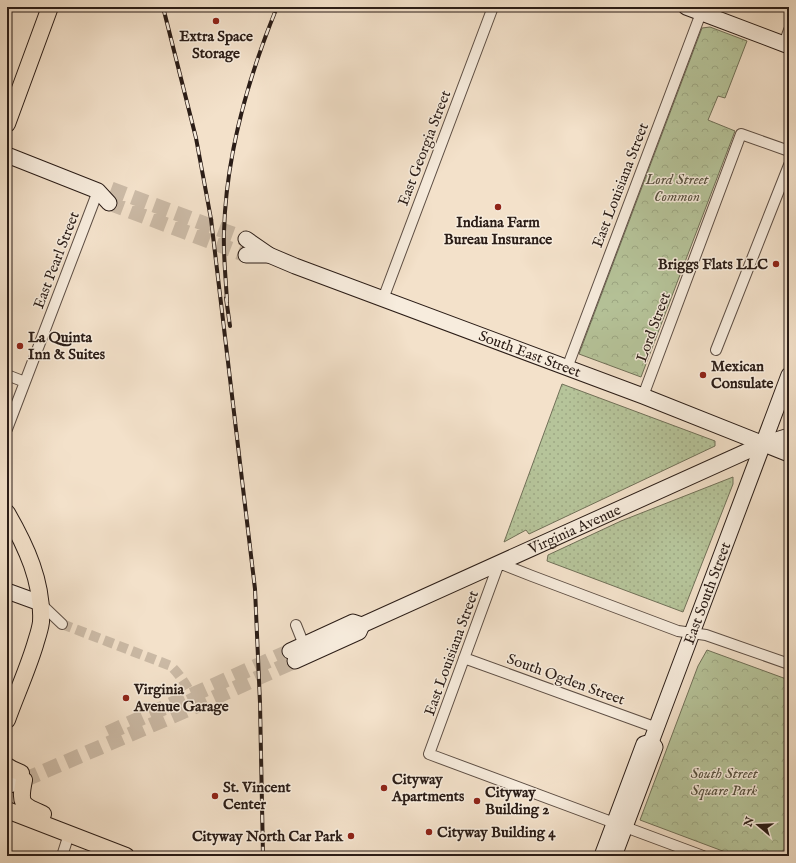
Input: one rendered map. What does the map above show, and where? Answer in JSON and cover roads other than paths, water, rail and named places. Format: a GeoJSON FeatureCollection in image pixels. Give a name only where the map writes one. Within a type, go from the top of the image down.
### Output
{"type":"FeatureCollection","features":[{"type":"Feature","properties":{"kind":"main road"},"geometry":{"type":"LineString","coordinates":[[7,124],[50,7]]}},
{"type":"Feature","properties":{"kind":"main road"},"geometry":{"type":"LineString","coordinates":[[686,7],[787,40]]}},
{"type":"Feature","properties":{"kind":"main road"},"geometry":{"type":"LineString","coordinates":[[7,155],[106,194]]}},
{"type":"Feature","properties":{"kind":"main road","name":"South East Street"},"geometry":{"type":"LineString","coordinates":[[246,239],[269,255],[643,396],[789,454]]}},
{"type":"Feature","properties":{"kind":"main road","name":"South East Street"},"geometry":{"type":"LineString","coordinates":[[246,255],[269,255]]}},
{"type":"Feature","properties":{"kind":"main road","name":"East South Street"},"geometry":{"type":"LineString","coordinates":[[614,856],[620,825],[644,744],[651,742],[657,728],[789,375]]}},
{"type":"Feature","properties":{"kind":"main road","name":"Virginia Avenue"},"geometry":{"type":"LineString","coordinates":[[362,624],[359,632],[292,656],[304,645],[353,622],[362,624],[763,444],[789,436]]}},
{"type":"Feature","properties":{"kind":"main road"},"geometry":{"type":"LineString","coordinates":[[7,513],[24,543],[37,581],[41,622],[27,668],[7,720]]}},
{"type":"Feature","properties":{"kind":"main road"},"geometry":{"type":"LineString","coordinates":[[7,524],[24,543]]}},
{"type":"Feature","properties":{"kind":"main road"},"geometry":{"type":"LineString","coordinates":[[7,591],[40,603]]}},
{"type":"Feature","properties":{"kind":"main road"},"geometry":{"type":"LineString","coordinates":[[7,786],[15,774]]}},
{"type":"Feature","properties":{"kind":"main road"},"geometry":{"type":"LineString","coordinates":[[15,774],[23,803],[26,807],[63,823],[104,848]]}},
{"type":"Feature","properties":{"kind":"main road"},"geometry":{"type":"LineString","coordinates":[[7,810],[126,856]]}},
{"type":"Feature","properties":{"kind":"main road","name":"East South Street"},"geometry":{"type":"LineString","coordinates":[[602,856],[620,825]]}},
{"type":"Feature","properties":{"kind":"street","name":"East Georgia Street"},"geometry":{"type":"LineString","coordinates":[[383,299],[493,7]]}},
{"type":"Feature","properties":{"kind":"street","name":"East Louisiana Street"},"geometry":{"type":"LineString","coordinates":[[568,368],[701,13]]}},
{"type":"Feature","properties":{"kind":"street","name":"Lord Street"},"geometry":{"type":"LineString","coordinates":[[643,396],[741,134],[789,151]]}},
{"type":"Feature","properties":{"kind":"street"},"geometry":{"type":"LineString","coordinates":[[716,350],[789,165]]}},
{"type":"Feature","properties":{"kind":"street","name":"East Pearl Street"},"geometry":{"type":"LineString","coordinates":[[7,429],[25,382],[106,194]]}},
{"type":"Feature","properties":{"kind":"street"},"geometry":{"type":"LineString","coordinates":[[7,374],[25,382]]}},
{"type":"Feature","properties":{"kind":"street","name":"East Louisiana Street"},"geometry":{"type":"LineString","coordinates":[[500,563],[429,754],[620,825]]}},
{"type":"Feature","properties":{"kind":"street"},"geometry":{"type":"LineString","coordinates":[[500,563],[678,631],[706,634],[789,664]]}},
{"type":"Feature","properties":{"kind":"street"},"geometry":{"type":"LineString","coordinates":[[40,603],[62,624]]}},
{"type":"Feature","properties":{"kind":"street"},"geometry":{"type":"LineString","coordinates":[[296,625],[304,645]]}},
{"type":"Feature","properties":{"kind":"street","name":"South Ogden Street"},"geometry":{"type":"LineString","coordinates":[[464,658],[657,728]]}},
{"type":"Feature","properties":{"kind":"street"},"geometry":{"type":"LineString","coordinates":[[620,825],[704,856]]}},
{"type":"Feature","properties":{"kind":"street"},"geometry":{"type":"LineString","coordinates":[[62,856],[76,836]]}},
{"type":"Feature","properties":{"kind":"tunnel"},"geometry":{"type":"LineString","coordinates":[[111,189],[246,239]]}},
{"type":"Feature","properties":{"kind":"tunnel"},"geometry":{"type":"LineString","coordinates":[[109,203],[246,255]]}},
{"type":"Feature","properties":{"kind":"tunnel"},"geometry":{"type":"LineString","coordinates":[[62,624],[171,666],[186,685],[196,706]]}},
{"type":"Feature","properties":{"kind":"tunnel"},"geometry":{"type":"LineString","coordinates":[[108,733],[290,651]]}},
{"type":"Feature","properties":{"kind":"tunnel"},"geometry":{"type":"LineString","coordinates":[[24,780],[196,706],[295,661]]}},
{"type":"Feature","properties":{"kind":"railway"},"geometry":{"type":"LineString","coordinates":[[163,7],[196,138],[211,219],[255,589],[260,703],[263,856]]}},
{"type":"Feature","properties":{"kind":"railway"},"geometry":{"type":"LineString","coordinates":[[227,302],[224,241],[229,174],[240,117],[248,89],[266,34],[277,7]]}},
{"type":"Feature","properties":{"kind":"railway"},"geometry":{"type":"LineString","coordinates":[[226,298],[230,326]]}},
{"type":"Feature","properties":{"kind":"place","name":"Extra Space Storage"},"geometry":{"type":"Point","coordinates":[216,21]}},
{"type":"Feature","properties":{"kind":"place","name":"Indiana Farm Bureau Insurance"},"geometry":{"type":"Point","coordinates":[498,207]}},
{"type":"Feature","properties":{"kind":"place","name":"Briggs Flats LLC"},"geometry":{"type":"Point","coordinates":[776,264]}},
{"type":"Feature","properties":{"kind":"place","name":"La Quinta Inn & Suites"},"geometry":{"type":"Point","coordinates":[20,346]}},
{"type":"Feature","properties":{"kind":"place","name":"Mexican Consulate"},"geometry":{"type":"Point","coordinates":[703,375]}},
{"type":"Feature","properties":{"kind":"place","name":"Virginia Avenue Garage"},"geometry":{"type":"Point","coordinates":[126,698]}},
{"type":"Feature","properties":{"kind":"place","name":"Cityway Apartments"},"geometry":{"type":"Point","coordinates":[384,788]}},
{"type":"Feature","properties":{"kind":"place","name":"St. Vincent Center"},"geometry":{"type":"Point","coordinates":[215,796]}},
{"type":"Feature","properties":{"kind":"place","name":"Cityway Building 2"},"geometry":{"type":"Point","coordinates":[477,801]}},
{"type":"Feature","properties":{"kind":"place","name":"Cityway Building 4"},"geometry":{"type":"Point","coordinates":[429,832]}},
{"type":"Feature","properties":{"kind":"place","name":"Cityway North Car Park"},"geometry":{"type":"Point","coordinates":[351,836]}},
{"type":"Feature","properties":{"kind":"park label","name":"Lord Street Common"},"geometry":{"type":"Point","coordinates":[677,188]}},
{"type":"Feature","properties":{"kind":"park label","name":"South Street Square Park"},"geometry":{"type":"Point","coordinates":[724,782]}}]}
